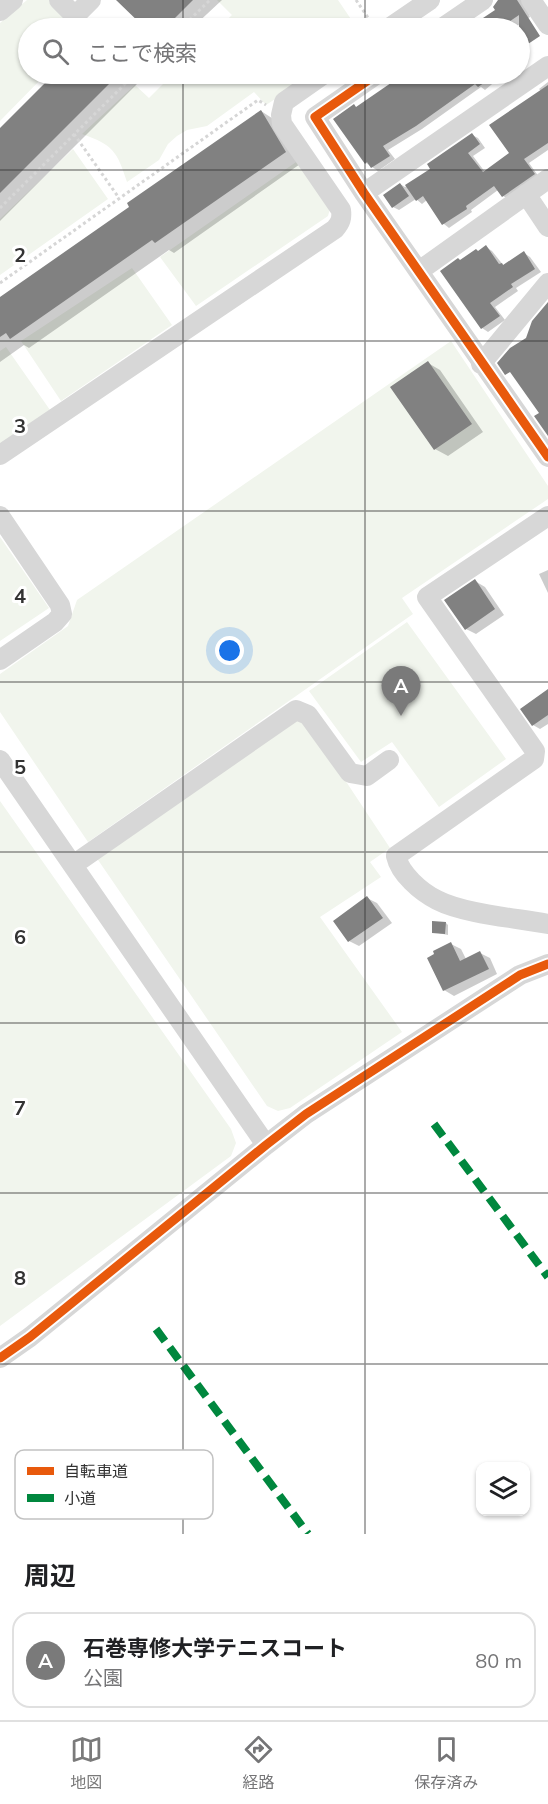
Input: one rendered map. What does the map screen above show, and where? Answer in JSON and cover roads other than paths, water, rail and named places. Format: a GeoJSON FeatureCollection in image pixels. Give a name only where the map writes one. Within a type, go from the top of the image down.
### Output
{"type":"FeatureCollection","features":[{"type":"Feature","properties":{"kind":"street"},"geometry":{"type":"LineString","coordinates":[[0,11],[13,0]]}},
{"type":"Feature","properties":{"kind":"street"},"geometry":{"type":"LineString","coordinates":[[60,0],[75,16],[91,0]]}},
{"type":"Feature","properties":{"kind":"street"},"geometry":{"type":"LineString","coordinates":[[404,18],[430,0]]}},
{"type":"Feature","properties":{"kind":"street"},"geometry":{"type":"LineString","coordinates":[[457,18],[483,0]]}},
{"type":"Feature","properties":{"kind":"street"},"geometry":{"type":"LineString","coordinates":[[531,0],[548,25]]}},
{"type":"Feature","properties":{"kind":"street"},"geometry":{"type":"LineString","coordinates":[[530,78],[548,66]]}},
{"type":"Feature","properties":{"kind":"street"},"geometry":{"type":"LineString","coordinates":[[0,455],[335,229],[342,217],[341,210],[282,123],[284,102],[310,84]]}},
{"type":"Feature","properties":{"kind":"street"},"geometry":{"type":"LineString","coordinates":[[363,84],[315,117],[481,364],[548,457]]}},
{"type":"Feature","properties":{"kind":"street"},"geometry":{"type":"LineString","coordinates":[[364,193],[522,84]]}},
{"type":"Feature","properties":{"kind":"street"},"geometry":{"type":"LineString","coordinates":[[419,271],[548,179]]}},
{"type":"Feature","properties":{"kind":"street"},"geometry":{"type":"LineString","coordinates":[[526,194],[548,226]]}},
{"type":"Feature","properties":{"kind":"street"},"geometry":{"type":"LineString","coordinates":[[481,364],[548,283]]}},
{"type":"Feature","properties":{"kind":"street"},"geometry":{"type":"LineString","coordinates":[[0,516],[60,605],[62,614],[55,622],[0,660]]}},
{"type":"Feature","properties":{"kind":"street"},"geometry":{"type":"LineString","coordinates":[[548,516],[427,597],[535,751],[534,759],[396,856],[402,870],[437,900],[471,910],[548,924]]}},
{"type":"Feature","properties":{"kind":"street"},"geometry":{"type":"LineString","coordinates":[[73,865],[296,710],[308,716],[350,773],[367,776],[389,760]]}},
{"type":"Feature","properties":{"kind":"street"},"geometry":{"type":"LineString","coordinates":[[0,760],[266,1145]]}},
{"type":"Feature","properties":{"kind":"street"},"geometry":{"type":"LineString","coordinates":[[0,1358],[30,1337],[306,1114],[520,975],[548,964]]}},
{"type":"Feature","properties":{"kind":"place","name":"石巻専修大学テニスコート"},"geometry":{"type":"Point","coordinates":[401,716]}}]}
